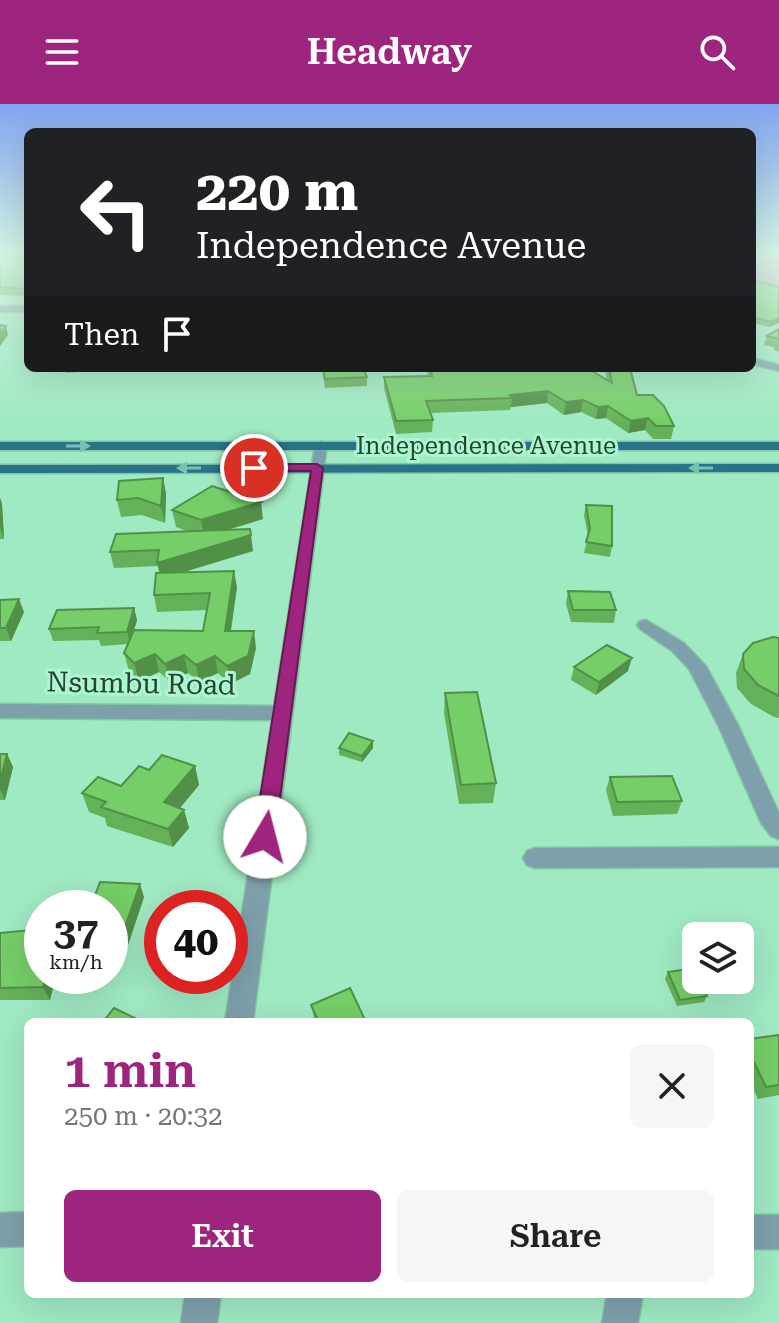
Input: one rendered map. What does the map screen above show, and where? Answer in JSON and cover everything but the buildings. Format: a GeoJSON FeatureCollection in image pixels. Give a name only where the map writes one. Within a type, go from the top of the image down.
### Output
{"type":"FeatureCollection","features":[{"type":"Feature","properties":{"kind":"main road","name":"Independence Avenue"},"geometry":{"type":"LineString","coordinates":[[0,446],[779,446]]}},
{"type":"Feature","properties":{"kind":"main road","name":"Independence Avenue"},"geometry":{"type":"LineString","coordinates":[[0,469],[779,468]]}},
{"type":"Feature","properties":{"kind":"street"},"geometry":{"type":"LineString","coordinates":[[756,362],[779,368]]}},
{"type":"Feature","properties":{"kind":"street"},"geometry":{"type":"LineString","coordinates":[[240,1018],[321,445]]}},
{"type":"Feature","properties":{"kind":"street"},"geometry":{"type":"LineString","coordinates":[[646,625],[678,647],[697,666],[728,725],[772,823],[779,830]]}},
{"type":"Feature","properties":{"kind":"street","name":"Nsumbu Road"},"geometry":{"type":"LineString","coordinates":[[0,711],[282,713]]}},
{"type":"Feature","properties":{"kind":"street"},"geometry":{"type":"LineString","coordinates":[[535,858],[779,857]]}},
{"type":"Feature","properties":{"kind":"street"},"geometry":{"type":"LineString","coordinates":[[0,1230],[24,1229]]}},
{"type":"Feature","properties":{"kind":"street"},"geometry":{"type":"LineString","coordinates":[[754,1232],[779,1232]]}},
{"type":"Feature","properties":{"kind":"street"},"geometry":{"type":"LineString","coordinates":[[199,1323],[202,1298]]}},
{"type":"Feature","properties":{"kind":"street"},"geometry":{"type":"LineString","coordinates":[[620,1323],[624,1298]]}},
{"type":"Feature","properties":{"kind":"route"},"geometry":{"type":"LineString","coordinates":[[254,468],[317,468],[265,837]]}}]}
